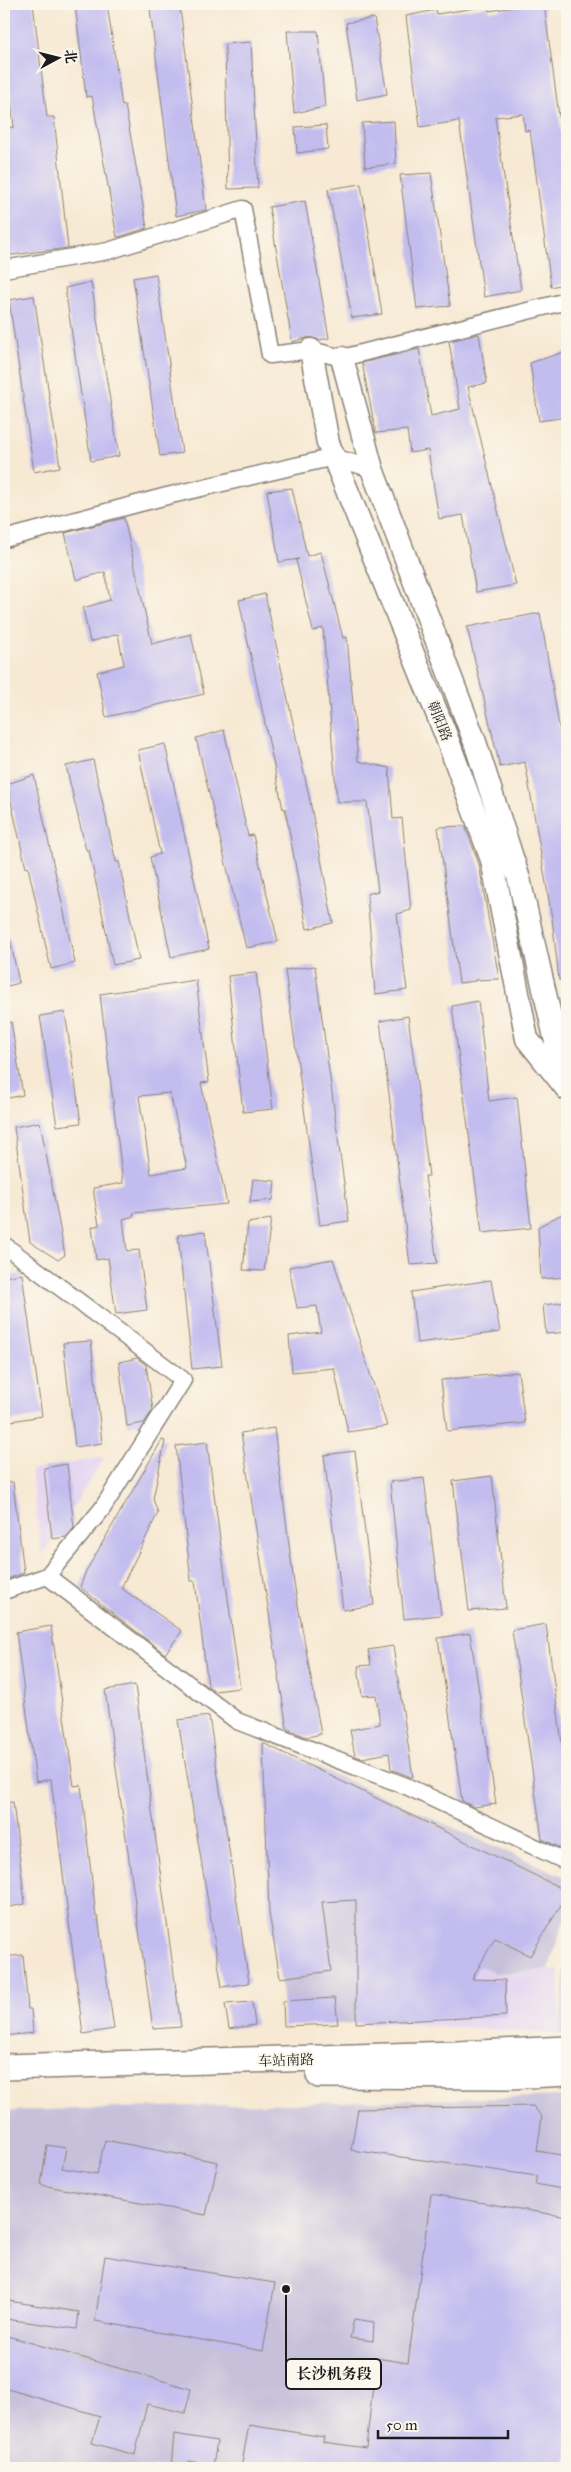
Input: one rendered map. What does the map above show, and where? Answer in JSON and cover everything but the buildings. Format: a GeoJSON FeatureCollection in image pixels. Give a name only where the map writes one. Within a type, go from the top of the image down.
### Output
{"type":"FeatureCollection","features":[{"type":"Feature","properties":{"kind":"main road","name":"车站南路"},"geometry":{"type":"LineString","coordinates":[[4,2067],[417,2056],[567,2049]]}},
{"type":"Feature","properties":{"kind":"main road","name":"车站南路"},"geometry":{"type":"LineString","coordinates":[[4,2084],[211,2075],[509,2076],[567,2074]]}},
{"type":"Feature","properties":{"kind":"street"},"geometry":{"type":"LineString","coordinates":[[4,269],[108,251],[243,209],[270,355],[311,350],[342,358],[567,301]]}},
{"type":"Feature","properties":{"kind":"street","name":"朝阳路"},"geometry":{"type":"LineString","coordinates":[[311,350],[328,444],[441,724],[492,860],[527,1039],[567,1088]]}},
{"type":"Feature","properties":{"kind":"street","name":"朝阳路"},"geometry":{"type":"LineString","coordinates":[[342,358],[372,469],[475,742],[520,879],[556,1042],[567,1056]]}},
{"type":"Feature","properties":{"kind":"street"},"geometry":{"type":"LineString","coordinates":[[4,539],[167,496],[334,457],[372,469]]}},
{"type":"Feature","properties":{"kind":"street"},"geometry":{"type":"LineString","coordinates":[[4,1245],[184,1380],[102,1509],[47,1576],[4,1590]]}},
{"type":"Feature","properties":{"kind":"street"},"geometry":{"type":"LineString","coordinates":[[47,1576],[237,1721],[406,1786],[567,1862]]}},
{"type":"Feature","properties":{"kind":"shaded area"},"geometry":{"type":"Polygon","coordinates":[[[105,1457],[42,1555],[31,1470],[105,1457]]]}},
{"type":"Feature","properties":{"kind":"shaded area"},"geometry":{"type":"Polygon","coordinates":[[[263,1743],[567,1878],[567,1911],[548,1970],[496,1973],[385,1930],[380,2022],[284,2026],[263,1743]]]}},
{"type":"Feature","properties":{"kind":"shaded area"},"geometry":{"type":"Polygon","coordinates":[[[567,1922],[567,2034],[560,2034],[567,1922]]]}},
{"type":"Feature","properties":{"kind":"shaded area"},"geometry":{"type":"Polygon","coordinates":[[[384,1930],[496,1973],[559,1970],[560,2034],[380,2022],[384,1930]]]}},
{"type":"Feature","properties":{"kind":"shaded area"},"geometry":{"type":"Polygon","coordinates":[[[567,2096],[567,2468],[4,2468],[4,2111],[567,2096]]]}},
{"type":"Feature","properties":{"kind":"place","name":"长沙机务段"},"geometry":{"type":"Point","coordinates":[286,2289]}}]}
